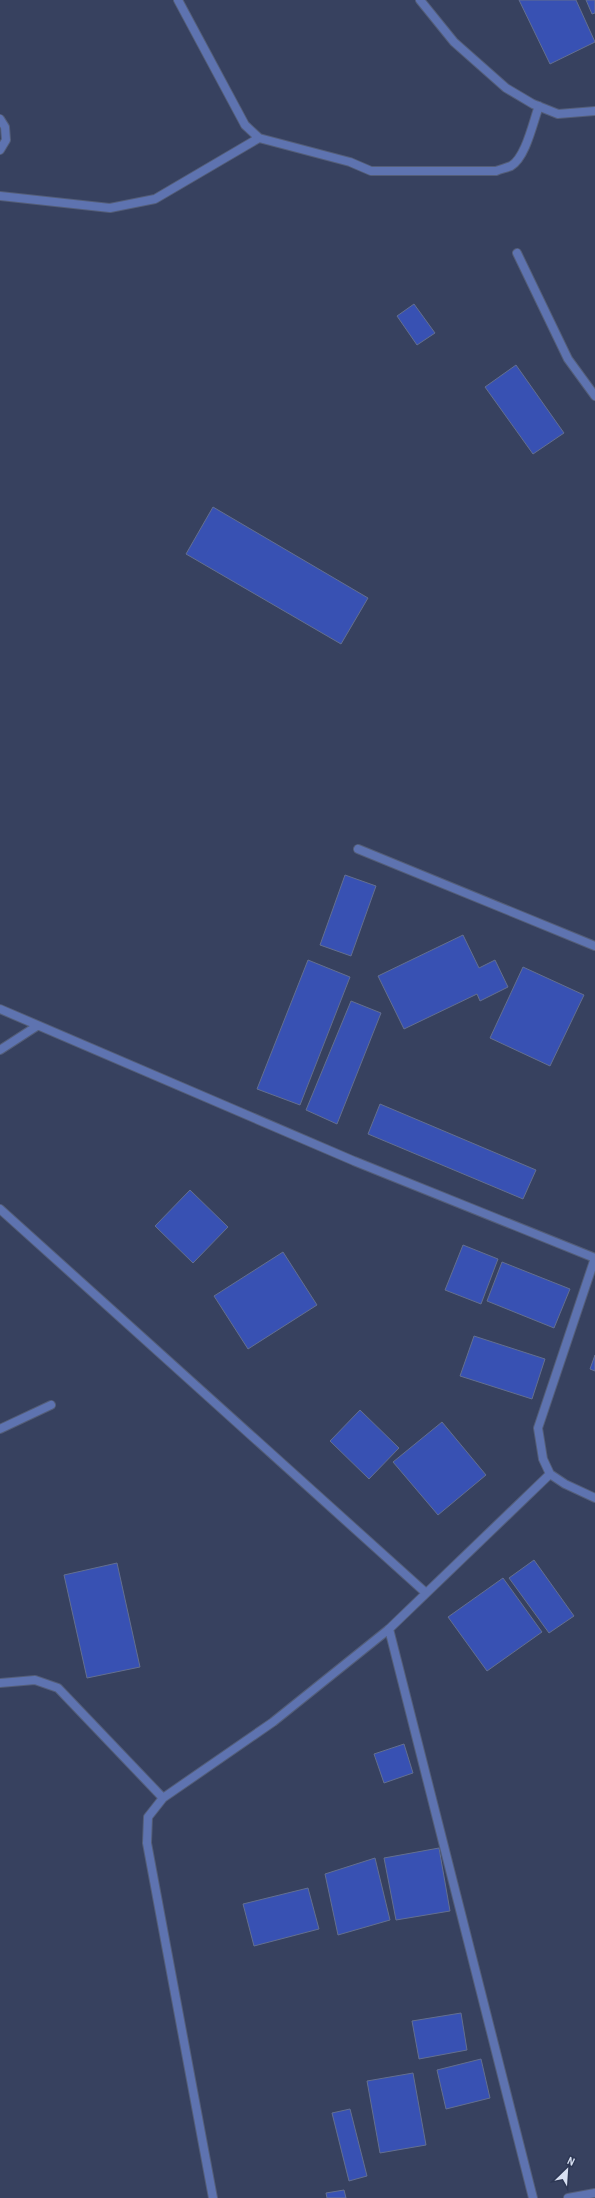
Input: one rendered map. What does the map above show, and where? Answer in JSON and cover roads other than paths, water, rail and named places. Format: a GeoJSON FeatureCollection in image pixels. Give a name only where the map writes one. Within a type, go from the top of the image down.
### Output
{"type":"FeatureCollection","features":[{"type":"Feature","properties":{"kind":"street"},"geometry":{"type":"LineString","coordinates":[[178,0],[245,124],[259,138],[350,162],[371,171],[496,171],[510,166],[517,161],[527,140],[539,106]]}},
{"type":"Feature","properties":{"kind":"street"},"geometry":{"type":"LineString","coordinates":[[420,0],[454,42],[506,88],[539,106],[558,114],[595,111]]}},
{"type":"Feature","properties":{"kind":"street"},"geometry":{"type":"LineString","coordinates":[[0,119],[5,127],[6,140],[0,150]]}},
{"type":"Feature","properties":{"kind":"street"},"geometry":{"type":"LineString","coordinates":[[0,196],[110,208],[155,199],[259,138]]}},
{"type":"Feature","properties":{"kind":"street"},"geometry":{"type":"LineString","coordinates":[[517,253],[568,359],[595,396]]}},
{"type":"Feature","properties":{"kind":"street"},"geometry":{"type":"LineString","coordinates":[[358,849],[595,946]]}},
{"type":"Feature","properties":{"kind":"street"},"geometry":{"type":"LineString","coordinates":[[0,1009],[354,1161],[595,1258],[538,1428],[543,1459],[550,1474],[565,1484],[595,1498]]}},
{"type":"Feature","properties":{"kind":"street"},"geometry":{"type":"LineString","coordinates":[[0,1050],[37,1026]]}},
{"type":"Feature","properties":{"kind":"street"},"geometry":{"type":"LineString","coordinates":[[0,1209],[426,1593]]}},
{"type":"Feature","properties":{"kind":"street"},"geometry":{"type":"LineString","coordinates":[[0,1429],[51,1405]]}},
{"type":"Feature","properties":{"kind":"street"},"geometry":{"type":"LineString","coordinates":[[213,2198],[147,1843],[148,1817],[163,1798],[274,1722],[389,1629],[550,1474]]}},
{"type":"Feature","properties":{"kind":"street"},"geometry":{"type":"LineString","coordinates":[[389,1629],[533,2198]]}},
{"type":"Feature","properties":{"kind":"street"},"geometry":{"type":"LineString","coordinates":[[0,1683],[35,1680],[58,1688],[163,1798]]}},
{"type":"Feature","properties":{"kind":"street"},"geometry":{"type":"LineString","coordinates":[[568,2198],[595,2193]]}}]}
